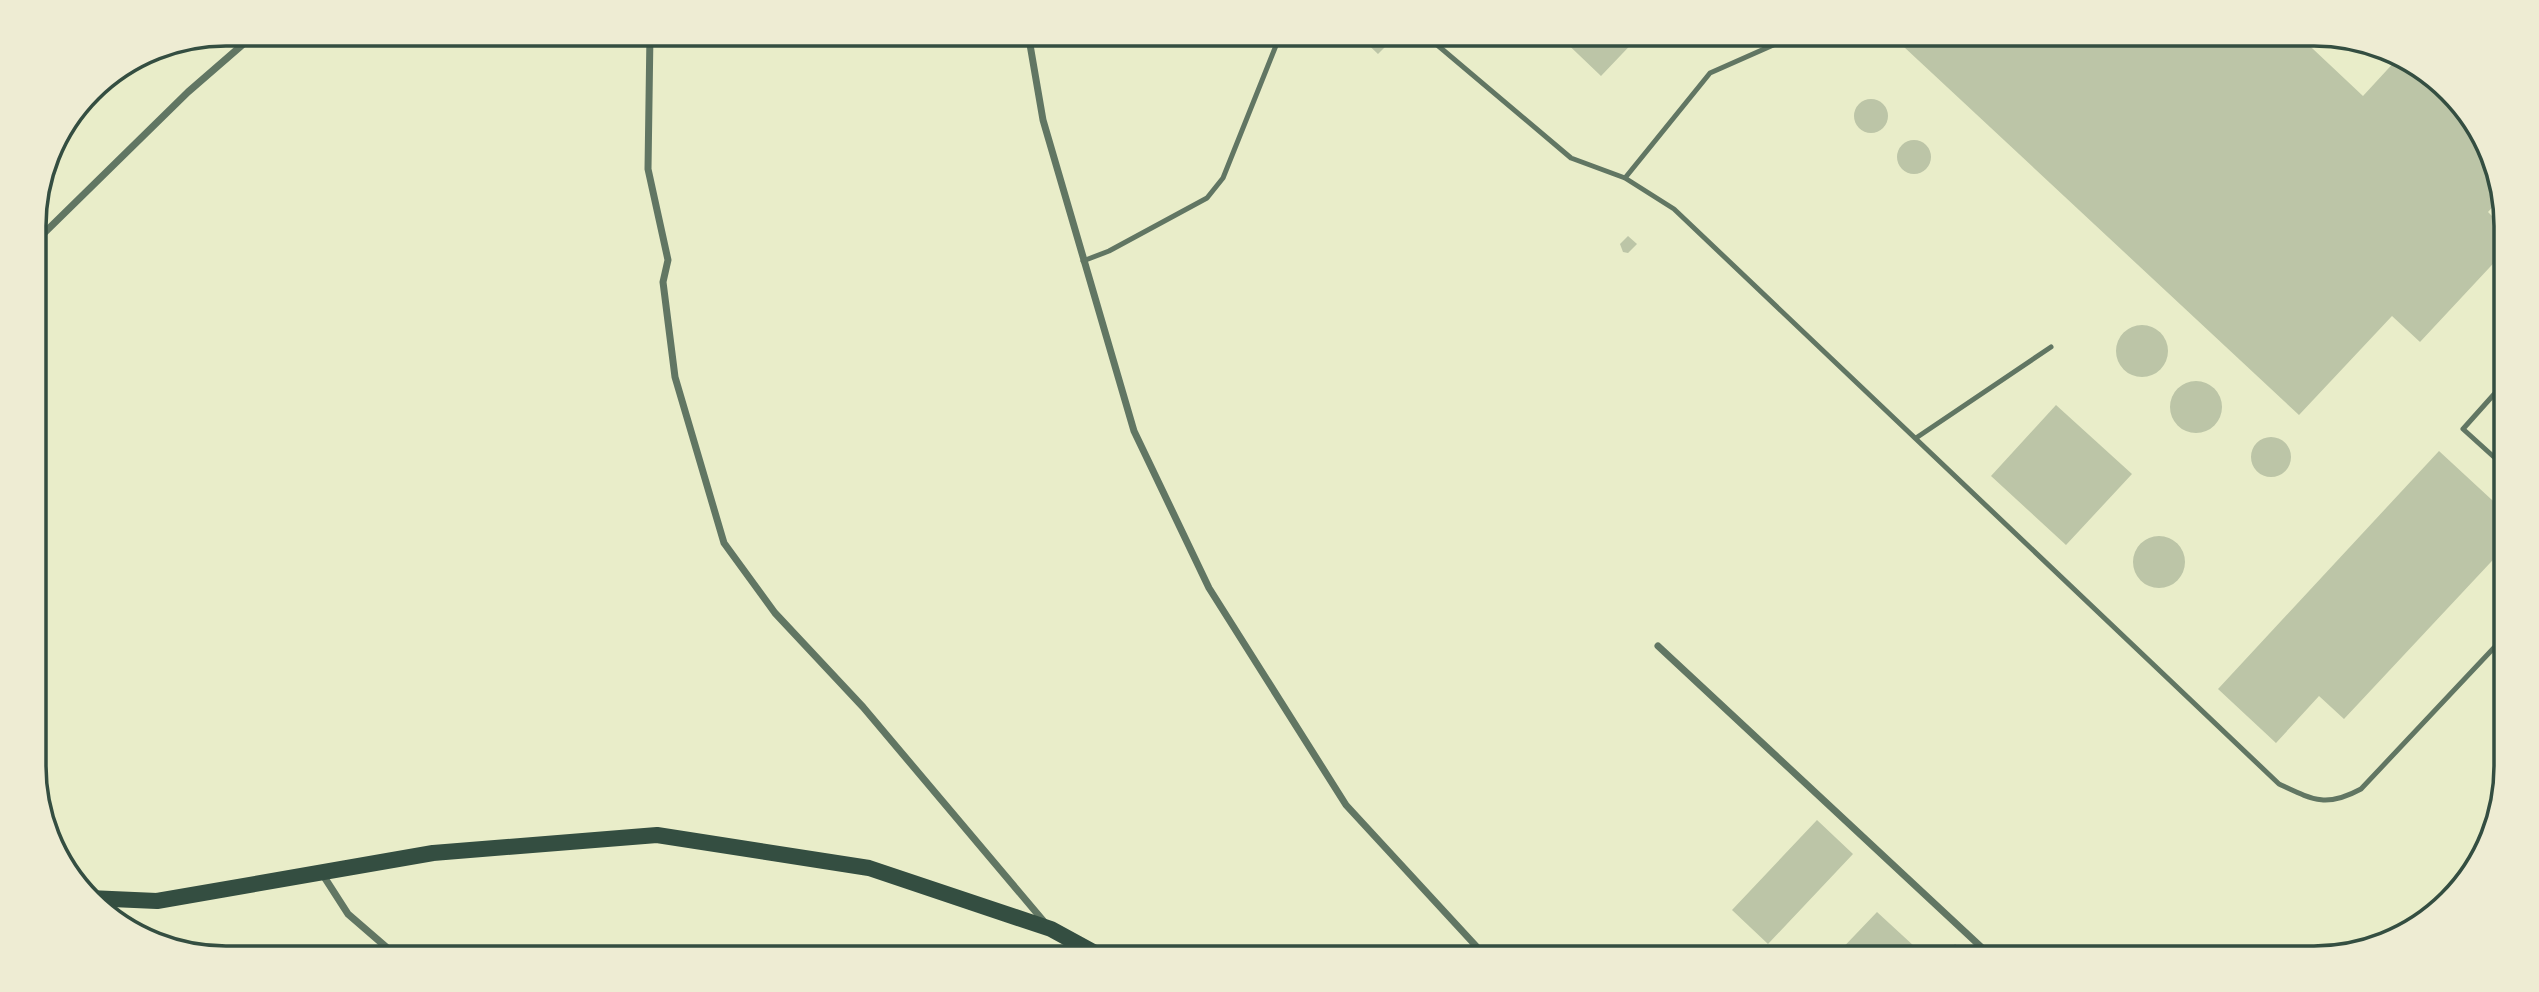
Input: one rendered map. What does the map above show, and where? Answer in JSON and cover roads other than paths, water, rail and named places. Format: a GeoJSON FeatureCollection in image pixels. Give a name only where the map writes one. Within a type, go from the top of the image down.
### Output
{"type":"FeatureCollection","features":[{"type":"Feature","properties":{"kind":"main road"},"geometry":{"type":"LineString","coordinates":[[104,899],[158,901],[433,853],[657,835],[869,868],[1051,929],[1082,946]]}},
{"type":"Feature","properties":{"kind":"street"},"geometry":{"type":"LineString","coordinates":[[46,231],[188,92],[241,46]]}},
{"type":"Feature","properties":{"kind":"street"},"geometry":{"type":"LineString","coordinates":[[650,46],[648,169],[668,260],[663,282],[675,377],[724,543],[775,613],[863,707],[1051,929]]}},
{"type":"Feature","properties":{"kind":"street"},"geometry":{"type":"LineString","coordinates":[[1030,46],[1043,120],[1134,431],[1209,588],[1346,804],[1477,946]]}},
{"type":"Feature","properties":{"kind":"street"},"geometry":{"type":"LineString","coordinates":[[1658,646],[1980,946]]}},
{"type":"Feature","properties":{"kind":"street"},"geometry":{"type":"LineString","coordinates":[[321,872],[348,914],[385,946]]}},
{"type":"Feature","properties":{"kind":"lane"},"geometry":{"type":"LineString","coordinates":[[1083,261],[1109,251],[1207,198],[1223,178],[1276,46]]}},
{"type":"Feature","properties":{"kind":"lane"},"geometry":{"type":"LineString","coordinates":[[1438,46],[1571,158],[1625,178],[1674,209],[2279,784],[2314,801],[2340,801],[2361,789],[2494,648]]}},
{"type":"Feature","properties":{"kind":"lane"},"geometry":{"type":"LineString","coordinates":[[1625,178],[1710,73],[1769,46]]}},
{"type":"Feature","properties":{"kind":"lane"},"geometry":{"type":"LineString","coordinates":[[1916,438],[2051,347]]}},
{"type":"Feature","properties":{"kind":"lane"},"geometry":{"type":"LineString","coordinates":[[2494,394],[2463,429],[2494,457]]}}]}
